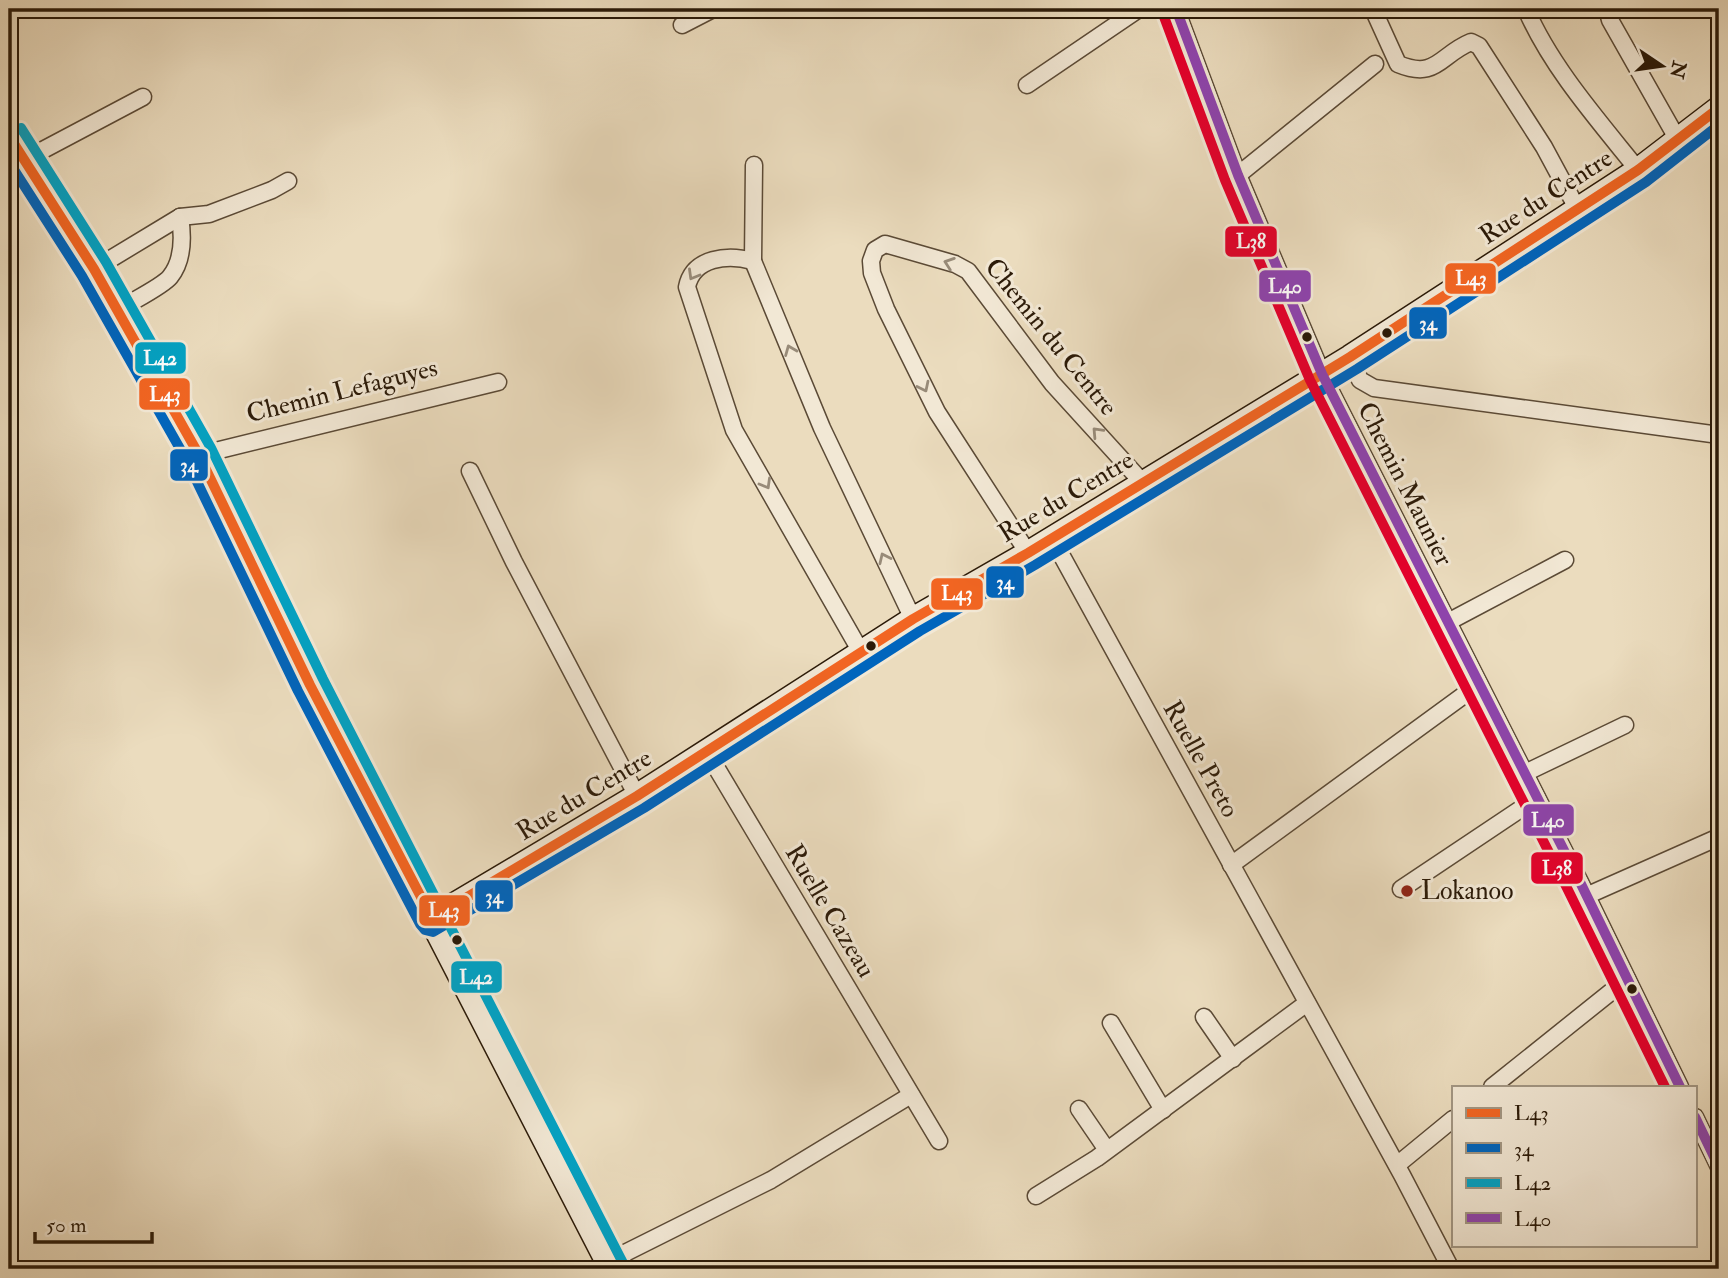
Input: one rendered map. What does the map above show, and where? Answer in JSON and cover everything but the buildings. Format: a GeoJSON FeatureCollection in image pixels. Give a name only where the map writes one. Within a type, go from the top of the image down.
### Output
{"type":"FeatureCollection","features":[{"type":"Feature","properties":{"kind":"street"},"geometry":{"type":"LineString","coordinates":[[682,25],[713,9]]}},
{"type":"Feature","properties":{"kind":"street"},"geometry":{"type":"LineString","coordinates":[[1027,85],[1139,9]]}},
{"type":"Feature","properties":{"kind":"street","name":"Chemin Maunier"},"geometry":{"type":"LineString","coordinates":[[1176,9],[1238,175],[1322,374],[1525,773],[1680,1086]]}},
{"type":"Feature","properties":{"kind":"street"},"geometry":{"type":"LineString","coordinates":[[1373,9],[1398,64],[1412,69],[1429,69],[1471,42],[1479,46],[1544,147],[1578,210]]}},
{"type":"Feature","properties":{"kind":"street"},"geometry":{"type":"LineString","coordinates":[[1526,9],[1535,31],[1590,110],[1638,170]]}},
{"type":"Feature","properties":{"kind":"street"},"geometry":{"type":"LineString","coordinates":[[1607,9],[1610,20],[1678,140]]}},
{"type":"Feature","properties":{"kind":"street"},"geometry":{"type":"LineString","coordinates":[[1238,175],[1375,64]]}},
{"type":"Feature","properties":{"kind":"street"},"geometry":{"type":"LineString","coordinates":[[24,160],[143,97]]}},
{"type":"Feature","properties":{"kind":"street","name":"Rue du Centre"},"geometry":{"type":"LineString","coordinates":[[432,918],[637,796],[913,619],[1028,553],[1350,357],[1638,170],[1719,107]]}},
{"type":"Feature","properties":{"kind":"street"},"geometry":{"type":"LineString","coordinates":[[9,136],[94,269],[199,455],[310,685],[609,1266],[771,1180],[911,1095]]}},
{"type":"Feature","properties":{"kind":"street"},"geometry":{"type":"LineString","coordinates":[[754,165],[753,261],[822,428],[913,619]]}},
{"type":"Feature","properties":{"kind":"street"},"geometry":{"type":"LineString","coordinates":[[94,269],[180,217],[209,214],[272,190],[288,181]]}},
{"type":"Feature","properties":{"kind":"street"},"geometry":{"type":"LineString","coordinates":[[117,311],[169,278],[181,247],[183,235],[180,217]]}},
{"type":"Feature","properties":{"kind":"street","name":"Chemin du Centre"},"geometry":{"type":"LineString","coordinates":[[1028,553],[937,412],[886,309],[872,274],[871,261],[875,250],[885,244],[955,264],[968,271],[1052,383],[1143,482]]}},
{"type":"Feature","properties":{"kind":"street"},"geometry":{"type":"LineString","coordinates":[[753,261],[739,257],[701,263],[690,274],[687,287],[734,430],[861,652]]}},
{"type":"Feature","properties":{"kind":"street","name":"Chemin Maunier"},"geometry":{"type":"LineString","coordinates":[[1350,357],[1360,380],[1374,388],[1719,435]]}},
{"type":"Feature","properties":{"kind":"street","name":"Chemin Lefaguyes"},"geometry":{"type":"LineString","coordinates":[[199,455],[498,382]]}},
{"type":"Feature","properties":{"kind":"street"},"geometry":{"type":"LineString","coordinates":[[470,471],[514,562],[637,796]]}},
{"type":"Feature","properties":{"kind":"street","name":"Ruelle Preto"},"geometry":{"type":"LineString","coordinates":[[1052,538],[1451,1269]]}},
{"type":"Feature","properties":{"kind":"street"},"geometry":{"type":"LineString","coordinates":[[1448,622],[1565,560]]}},
{"type":"Feature","properties":{"kind":"street"},"geometry":{"type":"LineString","coordinates":[[1231,864],[1479,684]]}},
{"type":"Feature","properties":{"kind":"street"},"geometry":{"type":"LineString","coordinates":[[1525,773],[1625,725]]}},
{"type":"Feature","properties":{"kind":"street","name":"Ruelle Cazeau"},"geometry":{"type":"LineString","coordinates":[[707,752],[939,1141]]}},
{"type":"Feature","properties":{"kind":"street"},"geometry":{"type":"LineString","coordinates":[[1401,889],[1537,798]]}},
{"type":"Feature","properties":{"kind":"street"},"geometry":{"type":"LineString","coordinates":[[1586,896],[1719,838]]}},
{"type":"Feature","properties":{"kind":"street"},"geometry":{"type":"LineString","coordinates":[[1493,1086],[1627,979]]}},
{"type":"Feature","properties":{"kind":"street"},"geometry":{"type":"LineString","coordinates":[[1036,1196],[1107,1150],[1307,1003]]}},
{"type":"Feature","properties":{"kind":"street"},"geometry":{"type":"LineString","coordinates":[[1204,1017],[1233,1059]]}},
{"type":"Feature","properties":{"kind":"street"},"geometry":{"type":"LineString","coordinates":[[1111,1023],[1163,1110]]}},
{"type":"Feature","properties":{"kind":"street"},"geometry":{"type":"LineString","coordinates":[[1079,1109],[1107,1150]]}},
{"type":"Feature","properties":{"kind":"street"},"geometry":{"type":"LineString","coordinates":[[1696,1119],[1719,1167]]}},
{"type":"Feature","properties":{"kind":"street"},"geometry":{"type":"LineString","coordinates":[[1396,1165],[1452,1120]]}},
{"type":"Feature","properties":{"kind":"transit line","name":"L40"},"geometry":{"type":"LineString","coordinates":[[1176,9],[1238,175],[1322,374],[1580,882],[1680,1086]]}},
{"type":"Feature","properties":{"kind":"transit line","name":"L38"},"geometry":{"type":"LineString","coordinates":[[1163,14],[1225,180],[1310,380],[1665,1086]]}},
{"type":"Feature","properties":{"kind":"transit line","name":"L43"},"geometry":{"type":"LineString","coordinates":[[9,136],[94,269],[199,455],[310,685],[432,918],[637,796],[913,619],[1028,553],[1350,357],[1638,170],[1719,108]]}},
{"type":"Feature","properties":{"kind":"transit line","name":"34"},"geometry":{"type":"LineString","coordinates":[[9,162],[82,276],[187,461],[298,691],[420,924],[425,930],[433,932],[644,808],[920,631],[1035,565],[1357,369],[1646,182],[1719,125]]}},
{"type":"Feature","properties":{"kind":"transit line","name":"L42"},"geometry":{"type":"LineString","coordinates":[[21,128],[106,262],[211,448],[323,679],[623,1263]]}},
{"type":"Feature","properties":{"kind":"transit line","name":"L40"},"geometry":{"type":"LineString","coordinates":[[1696,1119],[1719,1167]]}},
{"type":"Feature","properties":{"kind":"place","name":"Lokanoo"},"geometry":{"type":"Point","coordinates":[1407,891]}}]}
